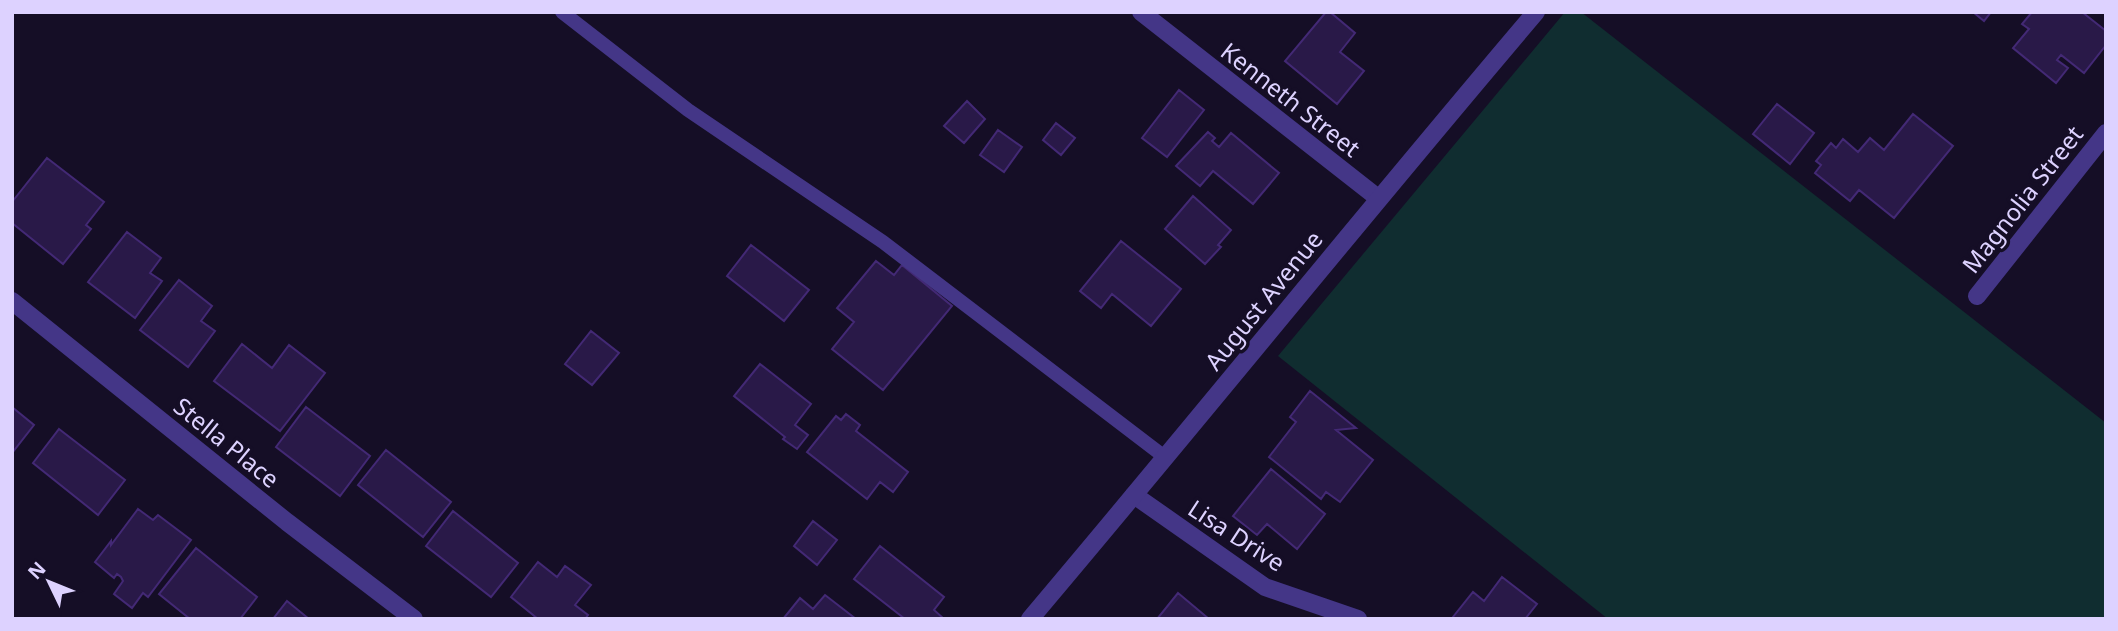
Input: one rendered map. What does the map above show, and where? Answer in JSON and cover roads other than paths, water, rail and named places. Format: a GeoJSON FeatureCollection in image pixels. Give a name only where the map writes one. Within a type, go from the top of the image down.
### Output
{"type":"FeatureCollection","features":[{"type":"Feature","properties":{"kind":"street","name":"Kenneth Street"},"geometry":{"type":"LineString","coordinates":[[1142,12],[1378,198]]}},
{"type":"Feature","properties":{"kind":"street","name":"August Avenue"},"geometry":{"type":"LineString","coordinates":[[1030,619],[1166,458],[1378,198],[1536,12]]}},
{"type":"Feature","properties":{"kind":"street","name":"Magnolia Street"},"geometry":{"type":"LineString","coordinates":[[1977,296],[2106,133]]}},
{"type":"Feature","properties":{"kind":"street","name":"Stella Place"},"geometry":{"type":"LineString","coordinates":[[12,301],[287,522],[414,619]]}},
{"type":"Feature","properties":{"kind":"street","name":"Lisa Drive"},"geometry":{"type":"LineString","coordinates":[[1135,495],[1265,587],[1358,619]]}},
{"type":"Feature","properties":{"kind":"lane"},"geometry":{"type":"LineString","coordinates":[[562,12],[688,110],[883,242],[1166,458]]}}]}
